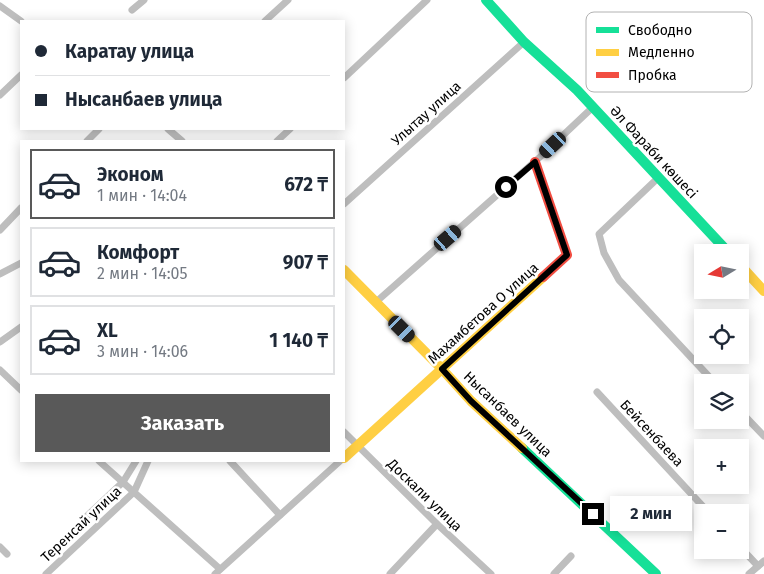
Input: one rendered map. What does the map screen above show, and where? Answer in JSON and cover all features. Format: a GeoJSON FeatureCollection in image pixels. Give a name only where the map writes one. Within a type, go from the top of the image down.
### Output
{"type":"FeatureCollection","features":[{"type":"Feature","properties":{"kind":"street"},"geometry":{"type":"LineString","coordinates":[[132,10],[144,0]]}},
{"type":"Feature","properties":{"kind":"street"},"geometry":{"type":"LineString","coordinates":[[266,20],[288,0]]}},
{"type":"Feature","properties":{"kind":"street"},"geometry":{"type":"LineString","coordinates":[[345,77],[427,0]]}},
{"type":"Feature","properties":{"kind":"street"},"geometry":{"type":"LineString","coordinates":[[486,0],[524,42]]}},
{"type":"Feature","properties":{"kind":"street"},"geometry":{"type":"LineString","coordinates":[[0,6],[20,20]]}},
{"type":"Feature","properties":{"kind":"street","name":"Әл Фараби көшесі"},"geometry":{"type":"LineString","coordinates":[[524,42],[593,107],[721,244]]}},
{"type":"Feature","properties":{"kind":"street","name":"Улытау улица"},"geometry":{"type":"LineString","coordinates":[[345,203],[524,42]]}},
{"type":"Feature","properties":{"kind":"street"},"geometry":{"type":"LineString","coordinates":[[0,95],[20,76]]}},
{"type":"Feature","properties":{"kind":"street"},"geometry":{"type":"LineString","coordinates":[[376,302],[535,162],[593,107]]}},
{"type":"Feature","properties":{"kind":"street"},"geometry":{"type":"LineString","coordinates":[[87,140],[98,130]]}},
{"type":"Feature","properties":{"kind":"street"},"geometry":{"type":"LineString","coordinates":[[169,130],[181,140]]}},
{"type":"Feature","properties":{"kind":"street"},"geometry":{"type":"LineString","coordinates":[[278,140],[289,130]]}},
{"type":"Feature","properties":{"kind":"street","name":"Махамбетова О улица"},"geometry":{"type":"LineString","coordinates":[[345,457],[567,255],[535,162]]}},
{"type":"Feature","properties":{"kind":"street"},"geometry":{"type":"LineString","coordinates":[[659,178],[599,234],[604,253],[619,280],[707,374]]}},
{"type":"Feature","properties":{"kind":"street"},"geometry":{"type":"LineString","coordinates":[[0,230],[20,209]]}},
{"type":"Feature","properties":{"kind":"street"},"geometry":{"type":"LineString","coordinates":[[0,274],[20,264]]}},
{"type":"Feature","properties":{"kind":"street","name":"Нысанбаев улица"},"geometry":{"type":"LineString","coordinates":[[345,271],[471,401],[656,574]]}},
{"type":"Feature","properties":{"kind":"street"},"geometry":{"type":"LineString","coordinates":[[749,275],[764,291]]}},
{"type":"Feature","properties":{"kind":"street"},"geometry":{"type":"LineString","coordinates":[[0,342],[20,328]]}},
{"type":"Feature","properties":{"kind":"street"},"geometry":{"type":"LineString","coordinates":[[0,370],[20,389]]}},
{"type":"Feature","properties":{"kind":"street","name":"Бейсенбаева"},"geometry":{"type":"LineString","coordinates":[[597,392],[701,504]]}},
{"type":"Feature","properties":{"kind":"street"},"geometry":{"type":"LineString","coordinates":[[749,420],[764,436]]}},
{"type":"Feature","properties":{"kind":"street","name":"Доскали улица"},"geometry":{"type":"LineString","coordinates":[[345,433],[491,574]]}},
{"type":"Feature","properties":{"kind":"street"},"geometry":{"type":"LineString","coordinates":[[100,462],[218,571],[339,462]]}},
{"type":"Feature","properties":{"kind":"street","name":"Теренсай улица"},"geometry":{"type":"LineString","coordinates":[[86,516],[123,482],[135,462]]}},
{"type":"Feature","properties":{"kind":"street"},"geometry":{"type":"LineString","coordinates":[[134,492],[148,462]]}},
{"type":"Feature","properties":{"kind":"street"},"geometry":{"type":"LineString","coordinates":[[231,462],[280,515]]}},
{"type":"Feature","properties":{"kind":"street","name":"Теренсай улица"},"geometry":{"type":"LineString","coordinates":[[46,574],[134,492]]}},
{"type":"Feature","properties":{"kind":"street"},"geometry":{"type":"LineString","coordinates":[[390,574],[438,524]]}},
{"type":"Feature","properties":{"kind":"street"},"geometry":{"type":"LineString","coordinates":[[0,547],[7,554]]}},
{"type":"Feature","properties":{"kind":"street"},"geometry":{"type":"LineString","coordinates":[[554,574],[571,556]]}},
{"type":"Feature","properties":{"kind":"street"},"geometry":{"type":"LineString","coordinates":[[749,556],[758,566]]}},
{"type":"Feature","properties":{"kind":"street"},"geometry":{"type":"LineString","coordinates":[[749,574],[764,560]]}},
{"type":"Feature","properties":{"kind":"traffic: fast"},"geometry":{"type":"LineString","coordinates":[[486,0],[524,42],[577,90],[721,244]]}},
{"type":"Feature","properties":{"kind":"traffic: fast"},"geometry":{"type":"LineString","coordinates":[[522,448],[656,574]]}},
{"type":"Feature","properties":{"kind":"traffic: slow"},"geometry":{"type":"LineString","coordinates":[[345,271],[471,401],[522,448]]}},
{"type":"Feature","properties":{"kind":"traffic: slow"},"geometry":{"type":"LineString","coordinates":[[749,275],[764,291]]}},
{"type":"Feature","properties":{"kind":"traffic: slow"},"geometry":{"type":"LineString","coordinates":[[345,457],[543,277]]}},
{"type":"Feature","properties":{"kind":"traffic: jam"},"geometry":{"type":"LineString","coordinates":[[535,162],[567,255],[543,277]]}},
{"type":"Feature","properties":{"kind":"route"},"geometry":{"type":"LineString","coordinates":[[506,187],[535,162],[567,255],[442,369],[471,401],[593,514]]}}]}
